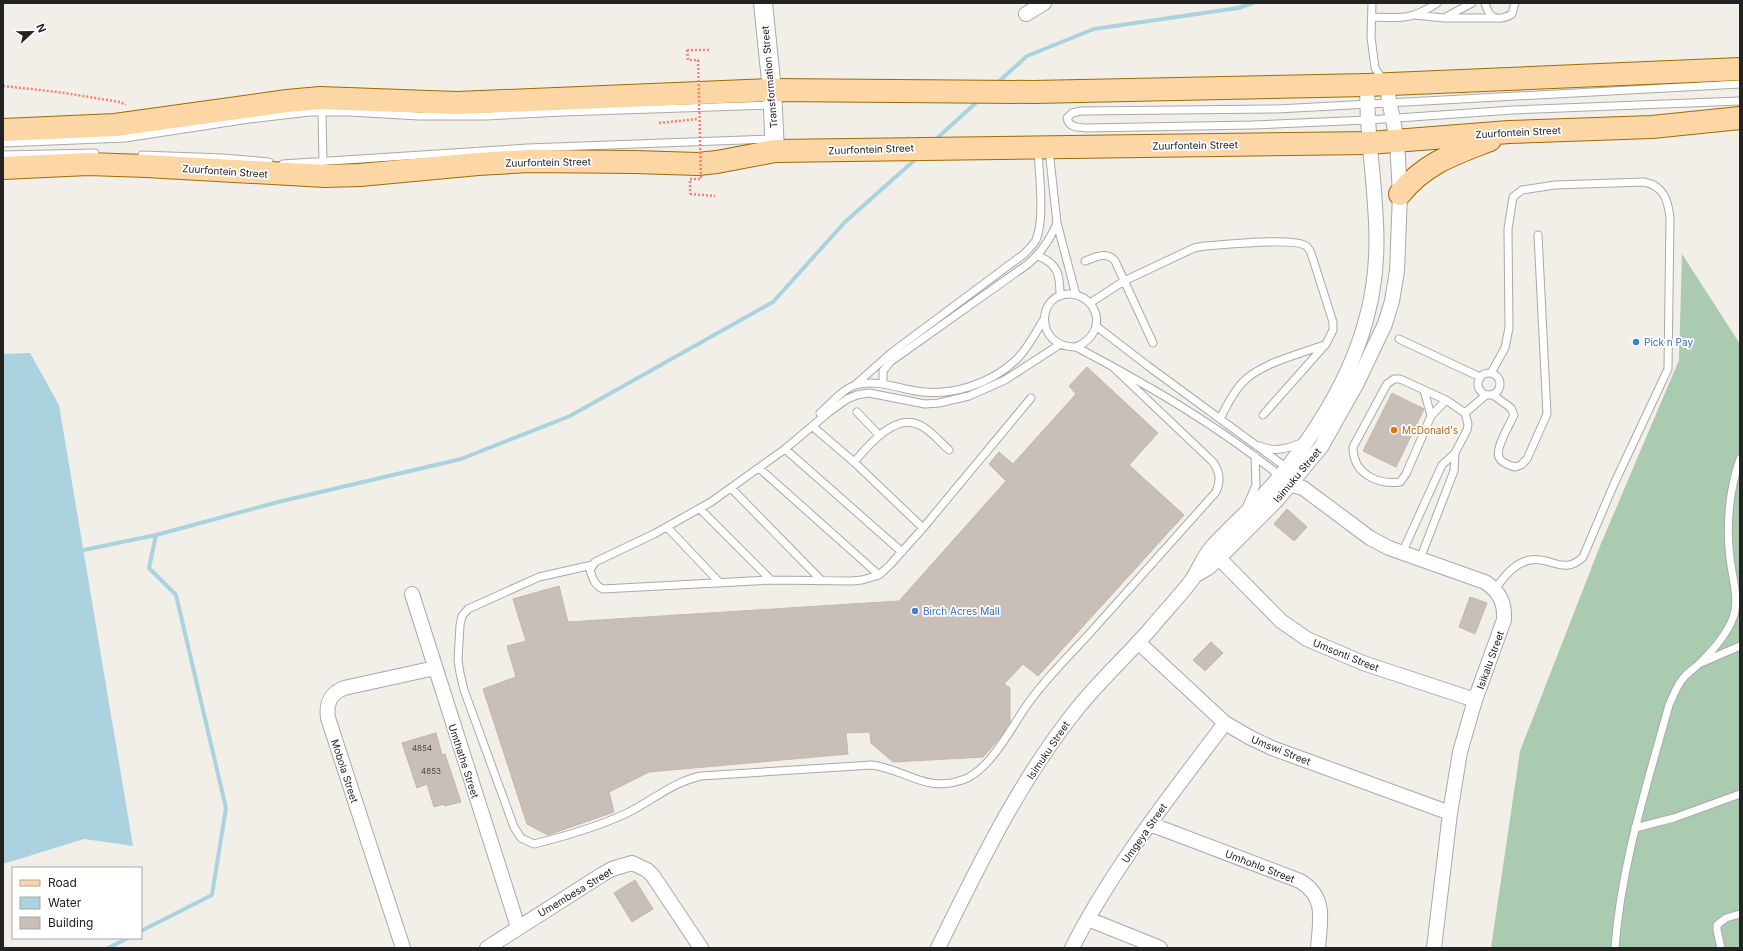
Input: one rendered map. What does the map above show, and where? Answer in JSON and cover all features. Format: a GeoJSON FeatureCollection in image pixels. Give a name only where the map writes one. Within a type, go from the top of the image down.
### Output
{"type":"FeatureCollection","features":[{"type":"Feature","properties":{"kind":"main road"},"geometry":{"type":"LineString","coordinates":[[3,130],[115,126],[287,101],[320,98],[457,103],[773,98],[923,91],[1033,92],[1375,85],[1740,69]]}},
{"type":"Feature","properties":{"kind":"main road","name":"Zuurfontein Street"},"geometry":{"type":"LineString","coordinates":[[3,168],[88,164],[325,176],[360,175],[418,168],[509,162],[561,161],[698,164],[717,162],[775,145],[905,148],[1043,148],[1369,143],[1509,132],[1652,127],[1740,118]]}},
{"type":"Feature","properties":{"kind":"main road"},"geometry":{"type":"LineString","coordinates":[[1400,194],[1410,181],[1435,163],[1509,132]]}},
{"type":"Feature","properties":{"kind":"street","name":"Transformation Street"},"geometry":{"type":"LineString","coordinates":[[763,3],[773,98],[775,145]]}},
{"type":"Feature","properties":{"kind":"street"},"geometry":{"type":"LineString","coordinates":[[1026,14],[1044,3]]}},
{"type":"Feature","properties":{"kind":"street","name":"Isimuku Street"},"geometry":{"type":"LineString","coordinates":[[1215,554],[1298,483],[1332,431],[1373,352],[1385,324],[1392,301],[1397,271],[1400,194],[1397,141],[1393,118],[1375,85]]}},
{"type":"Feature","properties":{"kind":"street","name":"Isimuku Street"},"geometry":{"type":"LineString","coordinates":[[938,948],[1007,813],[1054,738],[1078,707],[1138,642],[1194,576],[1208,568],[1215,554],[1241,516],[1284,472],[1308,441],[1318,426],[1344,378],[1367,317],[1374,283],[1377,254],[1377,223],[1368,120],[1375,85]]}},
{"type":"Feature","properties":{"kind":"street"},"geometry":{"type":"LineString","coordinates":[[1284,472],[1370,538],[1402,553],[1486,582],[1495,589]]}},
{"type":"Feature","properties":{"kind":"street","name":"Umsonti Street"},"geometry":{"type":"LineString","coordinates":[[1215,554],[1282,622],[1307,639],[1363,663],[1475,700]]}},
{"type":"Feature","properties":{"kind":"street","name":"Isikalu Street"},"geometry":{"type":"LineString","coordinates":[[1434,948],[1450,813],[1460,752],[1475,700],[1504,620],[1505,611],[1503,602],[1495,589]]}},
{"type":"Feature","properties":{"kind":"street","name":"Umthathe Street"},"geometry":{"type":"LineString","coordinates":[[412,594],[434,668],[518,927]]}},
{"type":"Feature","properties":{"kind":"street","name":"Umswi Street"},"geometry":{"type":"LineString","coordinates":[[1138,642],[1225,723],[1249,737],[1272,748],[1450,813]]}},
{"type":"Feature","properties":{"kind":"street","name":"Mobola Street"},"geometry":{"type":"LineString","coordinates":[[403,948],[328,718],[327,703],[332,695],[344,688],[434,668]]}},
{"type":"Feature","properties":{"kind":"street","name":"Umgeya Street"},"geometry":{"type":"LineString","coordinates":[[1072,948],[1095,906],[1150,824],[1225,723]]}},
{"type":"Feature","properties":{"kind":"street","name":"Umhohlo Street"},"geometry":{"type":"LineString","coordinates":[[1150,824],[1300,881],[1309,886],[1315,893],[1320,907],[1318,948]]}},
{"type":"Feature","properties":{"kind":"street","name":"Umembesa Street"},"geometry":{"type":"LineString","coordinates":[[487,948],[612,869],[632,863],[647,870],[653,876],[701,948]]}},
{"type":"Feature","properties":{"kind":"street"},"geometry":{"type":"LineString","coordinates":[[1088,919],[1160,948]]}},
{"type":"Feature","properties":{"kind":"lane"},"geometry":{"type":"LineString","coordinates":[[1372,3],[1371,37],[1375,85]]}},
{"type":"Feature","properties":{"kind":"lane"},"geometry":{"type":"LineString","coordinates":[[1372,17],[1407,18],[1438,3]]}},
{"type":"Feature","properties":{"kind":"lane"},"geometry":{"type":"LineString","coordinates":[[1444,18],[1472,3]]}},
{"type":"Feature","properties":{"kind":"lane"},"geometry":{"type":"LineString","coordinates":[[1486,3],[1487,12],[1495,18]]}},
{"type":"Feature","properties":{"kind":"lane"},"geometry":{"type":"LineString","coordinates":[[1415,15],[1444,18],[1504,19],[1512,14],[1515,3]]}},
{"type":"Feature","properties":{"kind":"lane"},"geometry":{"type":"LineString","coordinates":[[1740,84],[1375,85],[1277,108],[1081,111],[1072,113],[1067,118],[1071,125],[1086,128],[1252,126],[1513,110],[1740,101]]}},
{"type":"Feature","properties":{"kind":"lane"},"geometry":{"type":"LineString","coordinates":[[3,143],[125,138],[249,120],[322,112],[419,116],[486,116],[571,112],[773,98]]}},
{"type":"Feature","properties":{"kind":"lane"},"geometry":{"type":"LineString","coordinates":[[322,112],[323,162]]}},
{"type":"Feature","properties":{"kind":"lane"},"geometry":{"type":"LineString","coordinates":[[136,155],[223,158],[283,164],[528,148],[775,145]]}},
{"type":"Feature","properties":{"kind":"lane"},"geometry":{"type":"LineString","coordinates":[[1043,148],[1056,223],[1076,295]]}},
{"type":"Feature","properties":{"kind":"lane"},"geometry":{"type":"LineString","coordinates":[[803,434],[805,426],[837,397],[855,385],[891,353],[1024,254],[1031,247],[1036,240],[1040,219],[1043,148]]}},
{"type":"Feature","properties":{"kind":"lane"},"geometry":{"type":"LineString","coordinates":[[3,155],[99,154]]}},
{"type":"Feature","properties":{"kind":"lane"},"geometry":{"type":"LineString","coordinates":[[1491,373],[1505,348],[1509,328],[1508,229],[1513,197],[1522,190],[1555,186],[1644,182],[1653,184],[1658,188],[1663,193],[1669,206],[1670,218],[1668,369],[1614,484],[1583,557],[1578,562],[1566,566],[1534,559],[1529,560],[1508,572],[1495,589]]}},
{"type":"Feature","properties":{"kind":"lane"},"geometry":{"type":"LineString","coordinates":[[883,384],[883,371],[890,362],[1038,256],[1049,242],[1056,223]]}},
{"type":"Feature","properties":{"kind":"lane"},"geometry":{"type":"LineString","coordinates":[[1465,413],[1490,395],[1499,389],[1500,381],[1498,378],[1491,373],[1485,373],[1478,380],[1478,388],[1482,394],[1490,395],[1511,408],[1514,415],[1498,449],[1499,457],[1504,462],[1514,467],[1521,465],[1527,459],[1548,414],[1538,235]]}},
{"type":"Feature","properties":{"kind":"lane"},"geometry":{"type":"LineString","coordinates":[[1090,303],[1124,281],[1184,252],[1204,246],[1278,242],[1299,243],[1306,246],[1311,253],[1333,322],[1333,330],[1326,344],[1263,415]]}},
{"type":"Feature","properties":{"kind":"lane"},"geometry":{"type":"LineString","coordinates":[[1085,261],[1105,255],[1111,256],[1116,261],[1153,343]]}},
{"type":"Feature","properties":{"kind":"lane"},"geometry":{"type":"LineString","coordinates":[[1038,256],[1049,261],[1056,270],[1059,278],[1060,296]]}},
{"type":"Feature","properties":{"kind":"lane"},"geometry":{"type":"LineString","coordinates":[[855,385],[866,383],[883,384],[928,392],[954,391],[969,388],[996,374],[1018,359],[1044,319],[1048,306],[1060,296],[1067,294],[1076,295],[1090,303],[1096,314],[1096,326],[1092,336],[1085,343],[1076,347],[1067,347],[1059,345],[1048,334],[1044,319]]}},
{"type":"Feature","properties":{"kind":"lane"},"geometry":{"type":"LineString","coordinates":[[1096,326],[1249,441],[1284,472]]}},
{"type":"Feature","properties":{"kind":"lane"},"geometry":{"type":"LineString","coordinates":[[1400,339],[1480,377]]}},
{"type":"Feature","properties":{"kind":"lane"},"geometry":{"type":"LineString","coordinates":[[1220,419],[1242,382],[1250,376],[1275,363],[1326,344]]}},
{"type":"Feature","properties":{"kind":"lane"},"geometry":{"type":"LineString","coordinates":[[1059,345],[1005,380],[969,396],[939,403],[925,404],[883,394],[869,393],[857,395],[835,407],[785,449],[700,509],[667,527],[598,560],[592,565],[539,577],[468,609],[462,616],[458,660],[464,690],[514,827],[521,838],[534,844],[616,818],[635,809],[689,778],[701,776],[872,764],[884,766],[928,784],[953,783],[966,779],[976,773],[986,764],[1029,702],[1216,492],[1220,482],[1219,472],[1213,462],[1113,367]]}},
{"type":"Feature","properties":{"kind":"lane"},"geometry":{"type":"LineString","coordinates":[[1076,347],[1186,408],[1255,456],[1284,472]]}},
{"type":"Feature","properties":{"kind":"lane"},"geometry":{"type":"LineString","coordinates":[[1402,553],[1442,465],[1455,453],[1467,430],[1468,424],[1465,413],[1446,400],[1400,379],[1394,380],[1387,384],[1354,447],[1353,456],[1358,468],[1365,474],[1382,482],[1400,482],[1406,474],[1431,416],[1446,400]]}},
{"type":"Feature","properties":{"kind":"lane"},"geometry":{"type":"LineString","coordinates":[[1424,390],[1431,416]]}},
{"type":"Feature","properties":{"kind":"lane"},"geometry":{"type":"LineString","coordinates":[[592,565],[590,570],[594,581],[603,589],[771,580],[862,580],[878,575],[902,552],[923,528],[1031,398]]}},
{"type":"Feature","properties":{"kind":"lane"},"geometry":{"type":"LineString","coordinates":[[857,412],[879,434]]}},
{"type":"Feature","properties":{"kind":"lane"},"geometry":{"type":"LineString","coordinates":[[854,462],[879,434],[896,426],[910,422],[918,424],[925,429],[949,450]]}},
{"type":"Feature","properties":{"kind":"lane"},"geometry":{"type":"LineString","coordinates":[[812,426],[854,462],[923,528]]}},
{"type":"Feature","properties":{"kind":"lane"},"geometry":{"type":"LineString","coordinates":[[1249,441],[1264,448],[1278,450],[1308,441]]}},
{"type":"Feature","properties":{"kind":"lane"},"geometry":{"type":"LineString","coordinates":[[785,449],[902,552]]}},
{"type":"Feature","properties":{"kind":"lane"},"geometry":{"type":"LineString","coordinates":[[1420,559],[1454,471],[1455,453]]}},
{"type":"Feature","properties":{"kind":"lane"},"geometry":{"type":"LineString","coordinates":[[1241,516],[1256,485],[1255,456]]}},
{"type":"Feature","properties":{"kind":"lane"},"geometry":{"type":"LineString","coordinates":[[1615,948],[1624,881],[1635,828],[1669,705],[1678,686],[1686,675],[1701,663],[1728,629],[1736,607],[1736,594],[1730,557],[1729,524],[1731,494],[1740,459]]}},
{"type":"Feature","properties":{"kind":"lane"},"geometry":{"type":"LineString","coordinates":[[759,468],[878,575]]}},
{"type":"Feature","properties":{"kind":"lane"},"geometry":{"type":"LineString","coordinates":[[731,488],[822,581]]}},
{"type":"Feature","properties":{"kind":"lane"},"geometry":{"type":"LineString","coordinates":[[700,509],[771,580]]}},
{"type":"Feature","properties":{"kind":"lane"},"geometry":{"type":"LineString","coordinates":[[667,527],[720,583]]}},
{"type":"Feature","properties":{"kind":"lane"},"geometry":{"type":"LineString","coordinates":[[1701,663],[1740,646]]}},
{"type":"Feature","properties":{"kind":"lane"},"geometry":{"type":"LineString","coordinates":[[1635,828],[1674,818],[1740,794]]}},
{"type":"Feature","properties":{"kind":"lane"},"geometry":{"type":"LineString","coordinates":[[1721,948],[1717,925],[1726,918],[1740,914]]}},
{"type":"Feature","properties":{"kind":"path"},"geometry":{"type":"LineString","coordinates":[[711,50],[687,50],[688,60],[698,60],[701,179],[690,179],[690,194],[715,196]]}},
{"type":"Feature","properties":{"kind":"path"},"geometry":{"type":"LineString","coordinates":[[3,86],[51,91],[120,102],[133,109],[146,122]]}},
{"type":"Feature","properties":{"kind":"path"},"geometry":{"type":"LineString","coordinates":[[659,123],[699,119]]}},
{"type":"Feature","properties":{"kind":"green space"},"geometry":{"type":"Polygon","coordinates":[[[1682,254],[1740,344],[1740,948],[1491,948],[1520,751],[1600,546],[1679,360],[1682,254]]]}},
{"type":"Feature","properties":{"kind":"water"},"geometry":{"type":"Polygon","coordinates":[[[30,353],[59,405],[133,846],[84,839],[3,864],[3,354],[30,353]]]}},
{"type":"Feature","properties":{"kind":"building","name":"Birch Acres Mall"},"geometry":{"type":"Polygon","coordinates":[[[1087,367],[1158,433],[1129,465],[1184,515],[1038,676],[1023,664],[1004,684],[1010,688],[1010,722],[999,739],[983,757],[893,762],[871,743],[870,732],[846,733],[848,754],[649,772],[609,792],[614,812],[548,835],[527,824],[483,689],[516,677],[507,646],[526,641],[513,599],[559,586],[568,622],[899,601],[1006,481],[989,464],[999,452],[1013,464],[1076,394],[1069,386],[1087,367]]]}},
{"type":"Feature","properties":{"kind":"building","name":"McDonald's"},"geometry":{"type":"Polygon","coordinates":[[[1392,393],[1424,409],[1396,467],[1363,451],[1392,393]]]}},
{"type":"Feature","properties":{"kind":"building"},"geometry":{"type":"Polygon","coordinates":[[[1287,509],[1307,527],[1294,541],[1274,524],[1287,509]]]}},
{"type":"Feature","properties":{"kind":"building"},"geometry":{"type":"Polygon","coordinates":[[[1470,597],[1487,603],[1475,634],[1459,627],[1470,597]]]}},
{"type":"Feature","properties":{"kind":"building"},"geometry":{"type":"Polygon","coordinates":[[[1211,642],[1223,653],[1205,671],[1193,660],[1211,642]]]}},
{"type":"Feature","properties":{"kind":"building"},"geometry":{"type":"Polygon","coordinates":[[[436,733],[442,755],[445,754],[461,802],[434,807],[427,784],[417,788],[402,743],[436,733]]]}},
{"type":"Feature","properties":{"kind":"building"},"geometry":{"type":"Polygon","coordinates":[[[635,880],[653,909],[632,922],[614,893],[635,880]]]}},
{"type":"Feature","properties":{"kind":"waterway"},"geometry":{"type":"LineString","coordinates":[[996,84],[1027,56],[1094,29],[1238,8],[1253,3]]}},
{"type":"Feature","properties":{"kind":"waterway"},"geometry":{"type":"LineString","coordinates":[[934,141],[979,100]]}},
{"type":"Feature","properties":{"kind":"waterway"},"geometry":{"type":"LineString","coordinates":[[142,930],[212,895],[226,808],[176,595],[149,568],[156,535],[278,502],[461,459],[570,416],[773,302],[845,222],[918,157]]}},
{"type":"Feature","properties":{"kind":"waterway"},"geometry":{"type":"LineString","coordinates":[[79,551],[156,535]]}},
{"type":"Feature","properties":{"kind":"waterway"},"geometry":{"type":"LineString","coordinates":[[108,948],[126,939]]}},
{"type":"Feature","properties":{"kind":"place","name":"Pick n Pay"},"geometry":{"type":"Point","coordinates":[1636,342]}},
{"type":"Feature","properties":{"kind":"place","name":"McDonald's"},"geometry":{"type":"Point","coordinates":[1394,430]}},
{"type":"Feature","properties":{"kind":"place","name":"Birch Acres Mall"},"geometry":{"type":"Point","coordinates":[915,611]}}]}
